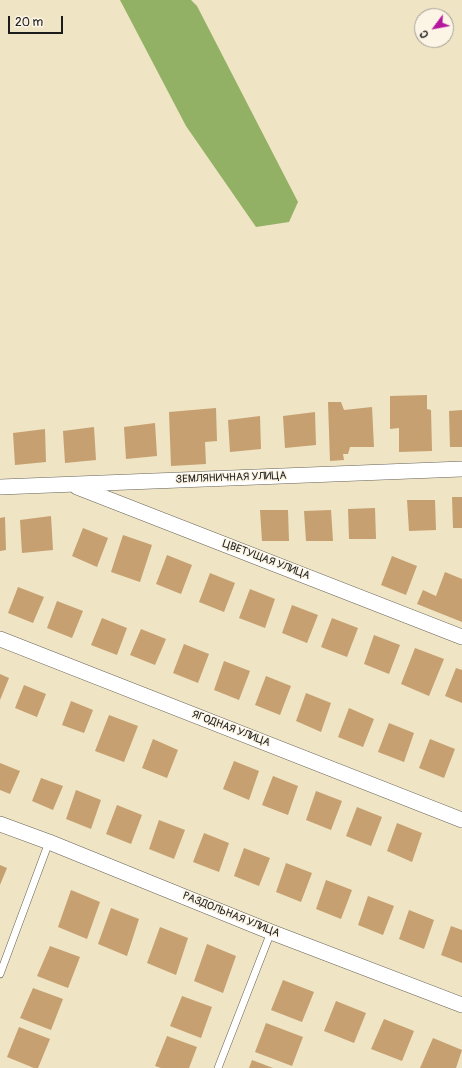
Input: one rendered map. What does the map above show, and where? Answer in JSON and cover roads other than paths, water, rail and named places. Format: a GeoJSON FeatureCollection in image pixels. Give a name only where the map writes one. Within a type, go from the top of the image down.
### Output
{"type":"FeatureCollection","features":[{"type":"Feature","properties":{"kind":"street","name":"ЗЕМЛЯНИЧНАЯ УЛИЦА"},"geometry":{"type":"LineString","coordinates":[[0,487],[462,469]]}},
{"type":"Feature","properties":{"kind":"street","name":"ЦВЕТУЩАЯ УЛИЦА"},"geometry":{"type":"LineString","coordinates":[[70,484],[462,636]]}},
{"type":"Feature","properties":{"kind":"street","name":"ЯГОДНАЯ УЛИЦА"},"geometry":{"type":"LineString","coordinates":[[0,639],[462,820]]}},
{"type":"Feature","properties":{"kind":"street","name":"РАЗДОЛЬНАЯ УЛИЦА"},"geometry":{"type":"LineString","coordinates":[[0,824],[49,842],[271,932],[462,1005]]}},
{"type":"Feature","properties":{"kind":"lane"},"geometry":{"type":"LineString","coordinates":[[0,974],[49,842]]}},
{"type":"Feature","properties":{"kind":"lane"},"geometry":{"type":"LineString","coordinates":[[218,1068],[271,932]]}}]}
